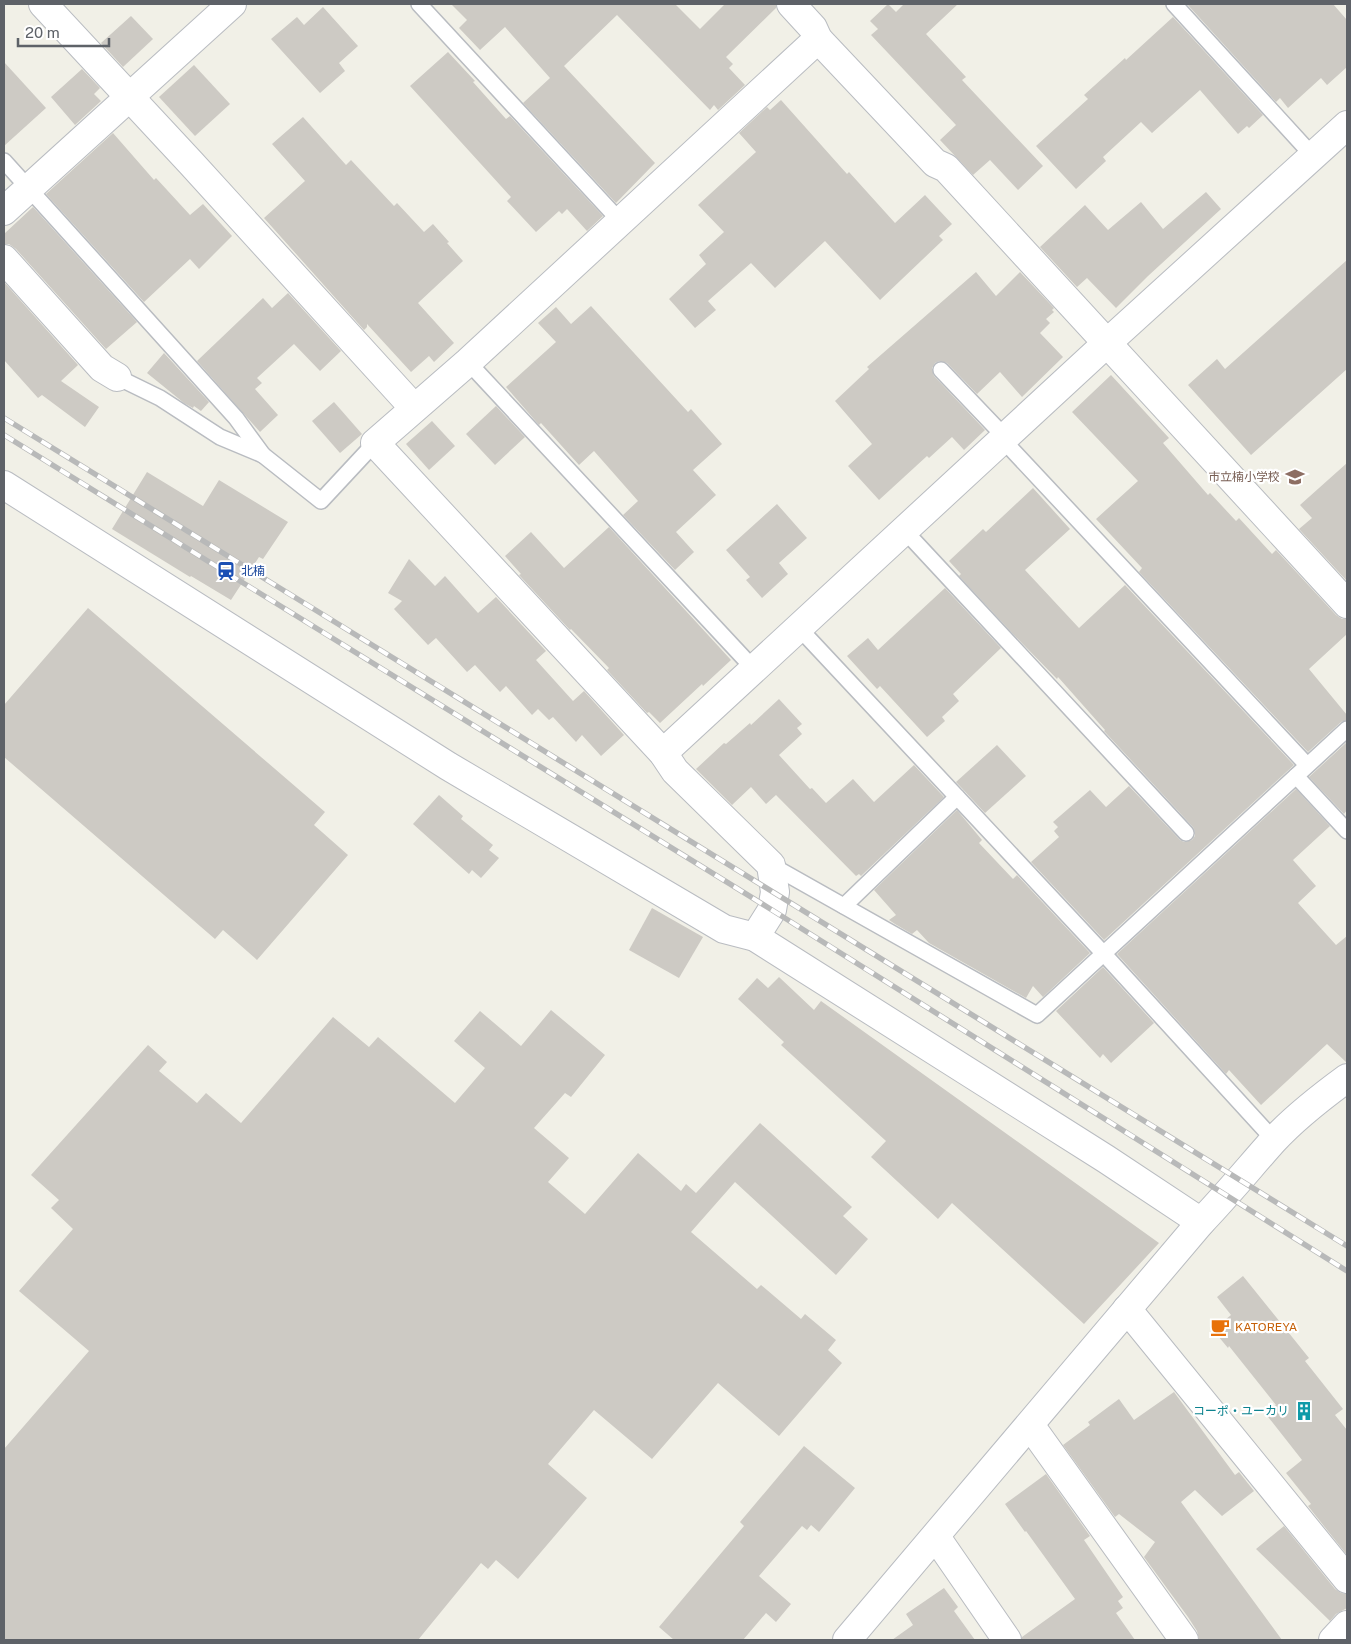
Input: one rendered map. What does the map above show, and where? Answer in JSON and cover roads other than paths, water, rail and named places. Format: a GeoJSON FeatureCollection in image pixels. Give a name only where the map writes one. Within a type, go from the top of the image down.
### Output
{"type":"FeatureCollection","features":[{"type":"Feature","properties":{"kind":"street"},"geometry":{"type":"LineString","coordinates":[[43,4],[414,408]]}},
{"type":"Feature","properties":{"kind":"street"},"geometry":{"type":"LineString","coordinates":[[4,211],[232,4]]}},
{"type":"Feature","properties":{"kind":"street"},"geometry":{"type":"LineString","coordinates":[[791,4],[813,28],[818,40],[935,163],[946,168],[1347,604]]}},
{"type":"Feature","properties":{"kind":"street"},"geometry":{"type":"LineString","coordinates":[[755,936],[772,910],[775,892],[771,865],[675,770],[663,753],[375,443],[468,362],[818,40]]}},
{"type":"Feature","properties":{"kind":"street"},"geometry":{"type":"LineString","coordinates":[[663,753],[1107,343],[1347,125]]}},
{"type":"Feature","properties":{"kind":"street"},"geometry":{"type":"LineString","coordinates":[[4,259],[102,368],[117,378]]}},
{"type":"Feature","properties":{"kind":"street"},"geometry":{"type":"LineString","coordinates":[[4,485],[448,766],[724,929],[755,936],[1106,1159],[1201,1222]]}},
{"type":"Feature","properties":{"kind":"street"},"geometry":{"type":"LineString","coordinates":[[846,1640],[936,1537],[1201,1222],[1228,1195],[1274,1140],[1311,1106],[1345,1086]]}},
{"type":"Feature","properties":{"kind":"street"},"geometry":{"type":"LineString","coordinates":[[1128,1309],[1347,1579]]}},
{"type":"Feature","properties":{"kind":"street"},"geometry":{"type":"LineString","coordinates":[[1030,1425],[1184,1640]]}},
{"type":"Feature","properties":{"kind":"street"},"geometry":{"type":"LineString","coordinates":[[936,1537],[1008,1640]]}},
{"type":"Feature","properties":{"kind":"street"},"geometry":{"type":"LineString","coordinates":[[1333,1640],[1347,1625]]}},
{"type":"Feature","properties":{"kind":"lane"},"geometry":{"type":"LineString","coordinates":[[419,4],[620,221]]}},
{"type":"Feature","properties":{"kind":"lane"},"geometry":{"type":"LineString","coordinates":[[1174,4],[1313,156]]}},
{"type":"Feature","properties":{"kind":"lane"},"geometry":{"type":"LineString","coordinates":[[4,161],[236,418],[263,455],[321,501],[375,443]]}},
{"type":"Feature","properties":{"kind":"lane"},"geometry":{"type":"LineString","coordinates":[[468,362],[754,669]]}},
{"type":"Feature","properties":{"kind":"lane"},"geometry":{"type":"LineString","coordinates":[[941,370],[1307,765]]}},
{"type":"Feature","properties":{"kind":"lane"},"geometry":{"type":"LineString","coordinates":[[117,378],[160,398],[220,437],[263,455]]}},
{"type":"Feature","properties":{"kind":"lane"},"geometry":{"type":"LineString","coordinates":[[904,530],[1186,833]]}},
{"type":"Feature","properties":{"kind":"lane"},"geometry":{"type":"LineString","coordinates":[[799,628],[1104,954],[1274,1140]]}},
{"type":"Feature","properties":{"kind":"lane"},"geometry":{"type":"LineString","coordinates":[[771,865],[1037,1015],[1347,729]]}},
{"type":"Feature","properties":{"kind":"lane"},"geometry":{"type":"LineString","coordinates":[[1296,776],[1347,831]]}},
{"type":"Feature","properties":{"kind":"lane"},"geometry":{"type":"LineString","coordinates":[[844,906],[957,797]]}},
{"type":"Feature","properties":{"kind":"railway"},"geometry":{"type":"LineString","coordinates":[[4,418],[1347,1246]]}},
{"type":"Feature","properties":{"kind":"railway"},"geometry":{"type":"LineString","coordinates":[[4,435],[772,910],[1347,1271]]}},
{"type":"Feature","properties":{"kind":"place","name":"市立楠小学校"},"geometry":{"type":"Point","coordinates":[1295,477]}},
{"type":"Feature","properties":{"kind":"place","name":"北楠"},"geometry":{"type":"Point","coordinates":[226,571]}},
{"type":"Feature","properties":{"kind":"place","name":"KATOREYA"},"geometry":{"type":"Point","coordinates":[1220,1327]}},
{"type":"Feature","properties":{"kind":"place","name":"コーポ・ユーカリ"},"geometry":{"type":"Point","coordinates":[1304,1411]}}]}
